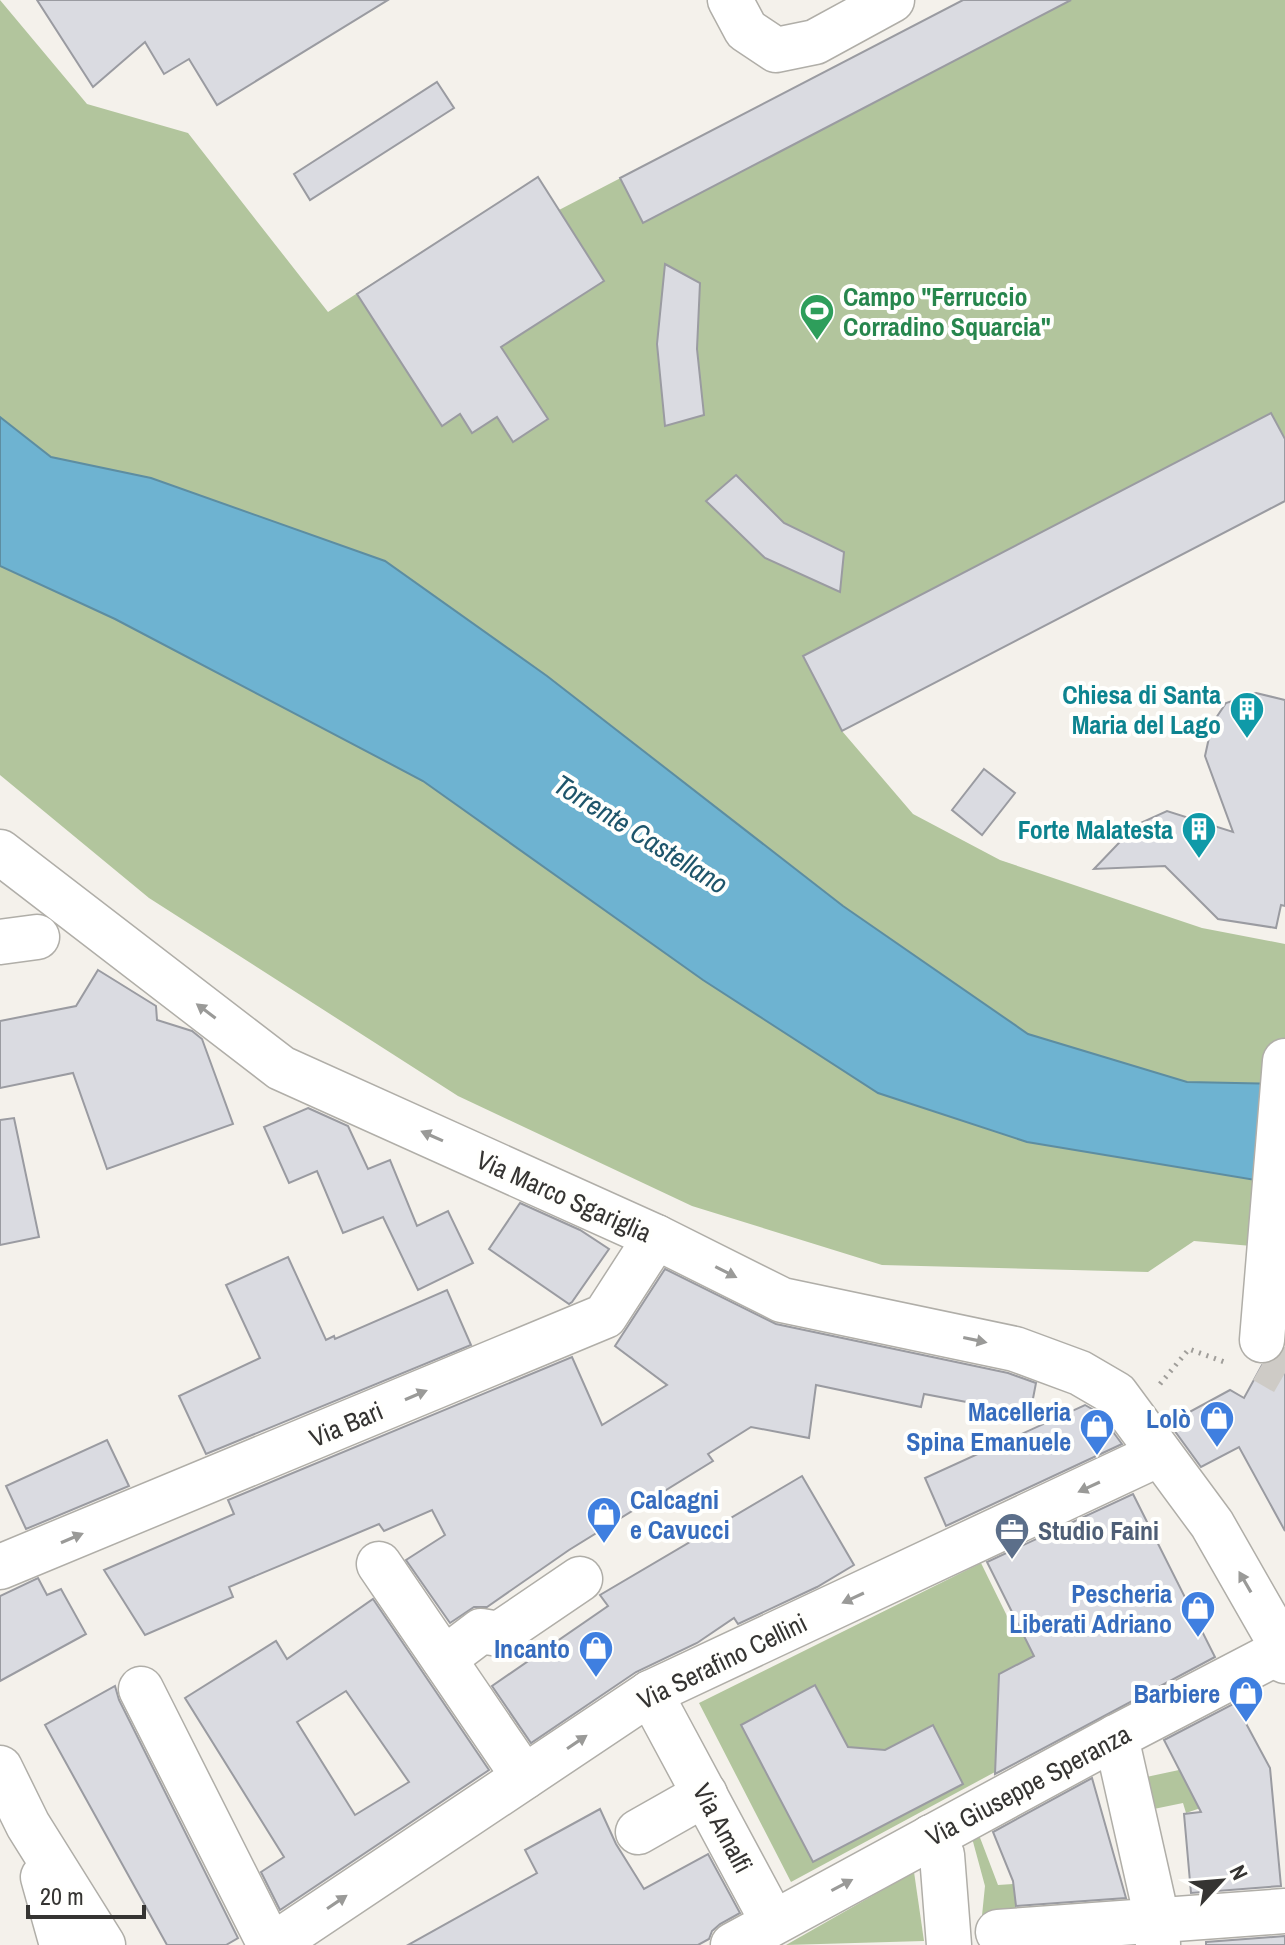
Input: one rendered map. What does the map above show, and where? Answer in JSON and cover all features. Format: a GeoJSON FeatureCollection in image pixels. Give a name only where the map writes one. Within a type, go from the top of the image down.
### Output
{"type":"FeatureCollection","features":[{"type":"Feature","properties":{"kind":"street"},"geometry":{"type":"LineString","coordinates":[[730,0],[746,30],[776,50],[815,42],[892,0]]}},
{"type":"Feature","properties":{"kind":"street","name":"Via Marco Sgariglia"},"geometry":{"type":"LineString","coordinates":[[0,852],[281,1068],[656,1237],[782,1300],[1015,1349],[1080,1373],[1116,1394],[1212,1524],[1285,1653]]}},
{"type":"Feature","properties":{"kind":"street"},"geometry":{"type":"LineString","coordinates":[[1247,1353],[1285,1061]]}},
{"type":"Feature","properties":{"kind":"street","name":"Via Bari"},"geometry":{"type":"LineString","coordinates":[[0,1567],[605,1316],[656,1237]]}},
{"type":"Feature","properties":{"kind":"street","name":"Via Serafino Cellini"},"geometry":{"type":"LineString","coordinates":[[271,1945],[650,1693],[1159,1454]]}},
{"type":"Feature","properties":{"kind":"street"},"geometry":{"type":"LineString","coordinates":[[379,1564],[524,1777]]}},
{"type":"Feature","properties":{"kind":"street"},"geometry":{"type":"LineString","coordinates":[[444,1659],[481,1631],[499,1634],[580,1579]]}},
{"type":"Feature","properties":{"kind":"street","name":"Via Giuseppe Speranza"},"geometry":{"type":"LineString","coordinates":[[773,1922],[1116,1737],[1285,1653]]}},
{"type":"Feature","properties":{"kind":"street"},"geometry":{"type":"LineString","coordinates":[[141,1689],[271,1945]]}},
{"type":"Feature","properties":{"kind":"street","name":"Via Amalfi"},"geometry":{"type":"LineString","coordinates":[[650,1693],[773,1922]]}},
{"type":"Feature","properties":{"kind":"street"},"geometry":{"type":"LineString","coordinates":[[1116,1737],[1158,1932]]}},
{"type":"Feature","properties":{"kind":"street"},"geometry":{"type":"LineString","coordinates":[[0,1768],[28,1825],[103,1945]]}},
{"type":"Feature","properties":{"kind":"street"},"geometry":{"type":"LineString","coordinates":[[638,1832],[705,1794]]}},
{"type":"Feature","properties":{"kind":"street"},"geometry":{"type":"LineString","coordinates":[[28,1825],[62,1945]]}},
{"type":"Feature","properties":{"kind":"street"},"geometry":{"type":"LineString","coordinates":[[931,1837],[942,1855],[949,1945]]}},
{"type":"Feature","properties":{"kind":"street"},"geometry":{"type":"LineString","coordinates":[[998,1932],[1158,1932],[1285,1911]]}},
{"type":"Feature","properties":{"kind":"street"},"geometry":{"type":"LineString","coordinates":[[733,1945],[773,1922]]}},
{"type":"Feature","properties":{"kind":"path"},"geometry":{"type":"LineString","coordinates":[[1134,1415],[1189,1349],[1247,1353]]}},
{"type":"Feature","properties":{"kind":"green space","name":"Campo \"Ferruccio Corradino Squarcia\""},"geometry":{"type":"Polygon","coordinates":[[[0,0],[87,104],[188,133],[328,312],[538,177],[559,210],[963,0],[1285,0],[1285,501],[842,731],[913,814],[1000,860],[1202,928],[1285,944],[1285,1084],[1187,1082],[1028,1034],[843,906],[547,676],[385,561],[151,478],[50,457],[0,417],[0,0]]]}},
{"type":"Feature","properties":{"kind":"green space"},"geometry":{"type":"Polygon","coordinates":[[[0,566],[115,619],[423,781],[703,980],[878,1093],[1027,1142],[1285,1185],[1285,1249],[1194,1241],[1148,1272],[882,1265],[692,1206],[458,1096],[149,898],[0,775],[0,566]]]}},
{"type":"Feature","properties":{"kind":"green space"},"geometry":{"type":"Polygon","coordinates":[[[1056,1526],[1062,1535],[1149,1597],[1178,1582],[1185,1599],[999,1674],[995,1772],[791,1882],[699,1703],[981,1563],[1007,1616],[1074,1598],[1042,1533],[1056,1526]]]}},
{"type":"Feature","properties":{"kind":"green space"},"geometry":{"type":"Polygon","coordinates":[[[1266,1760],[1271,1784],[1186,1813],[1183,1803],[1144,1811],[1137,1779],[1179,1770],[1194,1798],[1266,1760]]]}},
{"type":"Feature","properties":{"kind":"green space"},"geometry":{"type":"Polygon","coordinates":[[[979,1835],[998,1885],[1013,1884],[1018,1922],[991,1945],[979,1945],[985,1886],[972,1838],[979,1835]]]}},
{"type":"Feature","properties":{"kind":"green space"},"geometry":{"type":"Polygon","coordinates":[[[914,1872],[924,1941],[786,1945],[914,1872]]]}},
{"type":"Feature","properties":{"kind":"water","name":"Torrente Castellano"},"geometry":{"type":"Polygon","coordinates":[[[0,417],[51,457],[151,478],[385,561],[547,676],[843,906],[1028,1034],[1187,1082],[1285,1084],[1285,1185],[1027,1142],[878,1093],[703,980],[423,781],[115,619],[0,566],[0,417]]]}},
{"type":"Feature","properties":{"kind":"building"},"geometry":{"type":"Polygon","coordinates":[[[37,0],[388,0],[217,105],[189,59],[164,74],[145,42],[93,87],[37,0]]]}},
{"type":"Feature","properties":{"kind":"building"},"geometry":{"type":"Polygon","coordinates":[[[963,0],[1071,0],[643,223],[620,178],[963,0]]]}},
{"type":"Feature","properties":{"kind":"building"},"geometry":{"type":"Polygon","coordinates":[[[437,82],[454,108],[310,200],[294,174],[437,82]]]}},
{"type":"Feature","properties":{"kind":"building"},"geometry":{"type":"Polygon","coordinates":[[[538,177],[604,281],[501,347],[548,419],[513,442],[497,417],[472,433],[460,414],[442,426],[357,294],[538,177]]]}},
{"type":"Feature","properties":{"kind":"building"},"geometry":{"type":"Polygon","coordinates":[[[665,264],[700,283],[697,349],[704,415],[665,426],[657,344],[665,264]]]}},
{"type":"Feature","properties":{"kind":"building"},"geometry":{"type":"Polygon","coordinates":[[[1271,413],[1285,439],[1285,501],[842,731],[803,656],[1271,413]]]}},
{"type":"Feature","properties":{"kind":"building"},"geometry":{"type":"Polygon","coordinates":[[[736,475],[784,523],[844,552],[840,592],[765,558],[706,501],[736,475]]]}},
{"type":"Feature","properties":{"kind":"building","name":"Forte Malatesta"},"geometry":{"type":"Polygon","coordinates":[[[1256,693],[1285,700],[1285,906],[1281,905],[1276,928],[1218,919],[1165,866],[1094,869],[1136,825],[1167,811],[1233,832],[1205,756],[1212,724],[1226,703],[1256,693]]]}},
{"type":"Feature","properties":{"kind":"building"},"geometry":{"type":"Polygon","coordinates":[[[984,769],[1015,793],[982,835],[952,810],[984,769]]]}},
{"type":"Feature","properties":{"kind":"building"},"geometry":{"type":"Polygon","coordinates":[[[98,970],[156,1006],[157,1020],[192,1031],[202,1039],[233,1124],[107,1169],[73,1073],[0,1088],[0,1021],[76,1006],[98,970]]]}},
{"type":"Feature","properties":{"kind":"building"},"geometry":{"type":"Polygon","coordinates":[[[308,1108],[348,1126],[368,1169],[390,1160],[417,1226],[448,1211],[473,1263],[418,1290],[383,1217],[343,1233],[317,1171],[289,1183],[264,1127],[308,1108]]]}},
{"type":"Feature","properties":{"kind":"building"},"geometry":{"type":"Polygon","coordinates":[[[14,1118],[39,1237],[0,1245],[0,1120],[14,1118]]]}},
{"type":"Feature","properties":{"kind":"building"},"geometry":{"type":"Polygon","coordinates":[[[520,1203],[580,1230],[609,1249],[569,1304],[489,1249],[520,1203]]]}},
{"type":"Feature","properties":{"kind":"building"},"geometry":{"type":"Polygon","coordinates":[[[288,1257],[326,1340],[334,1336],[335,1339],[447,1290],[471,1345],[206,1454],[179,1396],[260,1358],[226,1285],[288,1257]]]}},
{"type":"Feature","properties":{"kind":"building"},"geometry":{"type":"Polygon","coordinates":[[[665,1269],[776,1324],[1008,1373],[1036,1383],[1030,1414],[924,1394],[921,1407],[816,1385],[809,1438],[751,1427],[708,1454],[713,1461],[569,1550],[487,1607],[474,1607],[450,1623],[406,1560],[445,1535],[432,1510],[384,1531],[379,1524],[229,1587],[233,1597],[145,1635],[104,1570],[234,1514],[228,1500],[572,1357],[602,1425],[667,1385],[615,1346],[665,1269]]]}},
{"type":"Feature","properties":{"kind":"building"},"geometry":{"type":"Polygon","coordinates":[[[1285,1348],[1285,1531],[1239,1447],[1201,1467],[1169,1423],[1230,1390],[1244,1398],[1262,1365],[1273,1362],[1285,1348]]]}},
{"type":"Feature","properties":{"kind":"building"},"geometry":{"type":"Polygon","coordinates":[[[1085,1405],[1099,1413],[1122,1444],[946,1526],[925,1478],[1085,1405]]]}},
{"type":"Feature","properties":{"kind":"building"},"geometry":{"type":"Polygon","coordinates":[[[107,1440],[129,1486],[26,1529],[6,1486],[107,1440]]]}},
{"type":"Feature","properties":{"kind":"building"},"geometry":{"type":"Polygon","coordinates":[[[802,1476],[854,1565],[817,1587],[738,1624],[734,1618],[697,1643],[636,1672],[531,1743],[492,1686],[608,1606],[600,1595],[802,1476]]]}},
{"type":"Feature","properties":{"kind":"building"},"geometry":{"type":"Polygon","coordinates":[[[1133,1494],[1215,1657],[995,1774],[999,1674],[1034,1656],[987,1562],[1133,1494]]]}},
{"type":"Feature","properties":{"kind":"building"},"geometry":{"type":"Polygon","coordinates":[[[38,1578],[47,1595],[61,1589],[86,1634],[0,1681],[0,1596],[38,1578]]]}},
{"type":"Feature","properties":{"kind":"building"},"geometry":{"type":"Polygon","coordinates":[[[373,1599],[489,1770],[280,1910],[261,1872],[284,1857],[185,1698],[276,1641],[287,1659],[373,1599]],[[346,1691],[297,1722],[355,1815],[409,1782],[346,1691]]]}},
{"type":"Feature","properties":{"kind":"building"},"geometry":{"type":"Polygon","coordinates":[[[815,1685],[848,1747],[885,1750],[933,1725],[963,1784],[813,1862],[741,1725],[815,1685]]]}},
{"type":"Feature","properties":{"kind":"building"},"geometry":{"type":"Polygon","coordinates":[[[115,1686],[119,1700],[238,1938],[226,1945],[167,1945],[45,1725],[115,1686]]]}},
{"type":"Feature","properties":{"kind":"building"},"geometry":{"type":"Polygon","coordinates":[[[1235,1703],[1270,1768],[1281,1886],[1191,1893],[1184,1814],[1201,1812],[1164,1740],[1235,1703]]]}},
{"type":"Feature","properties":{"kind":"building"},"geometry":{"type":"Polygon","coordinates":[[[1092,1778],[1126,1898],[1016,1906],[1013,1881],[993,1832],[1092,1778]]]}},
{"type":"Feature","properties":{"kind":"building"},"geometry":{"type":"Polygon","coordinates":[[[600,1809],[616,1844],[644,1889],[708,1854],[740,1913],[720,1924],[709,1939],[698,1945],[408,1945],[537,1873],[525,1850],[600,1809]]]}},
{"type":"Feature","properties":{"kind":"building"},"geometry":{"type":"Polygon","coordinates":[[[1285,1936],[1285,1945],[1206,1945],[1206,1942],[1285,1936]]]}},
{"type":"Feature","properties":{"kind":"tunnel"},"geometry":{"type":"LineString","coordinates":[[1264,1361],[1285,1373]]}},
{"type":"Feature","properties":{"kind":"place","name":"Campo \"Ferruccio Corradino Squarcia\""},"geometry":{"type":"Point","coordinates":[817,342]}},
{"type":"Feature","properties":{"kind":"place","name":"Chiesa di Santa Maria del Lago"},"geometry":{"type":"Point","coordinates":[1247,740]}},
{"type":"Feature","properties":{"kind":"place","name":"Forte Malatesta"},"geometry":{"type":"Point","coordinates":[1199,860]}},
{"type":"Feature","properties":{"kind":"place","name":"Lolò"},"geometry":{"type":"Point","coordinates":[1217,1449]}},
{"type":"Feature","properties":{"kind":"place","name":"Macelleria Spina Emanuele"},"geometry":{"type":"Point","coordinates":[1097,1457]}},
{"type":"Feature","properties":{"kind":"place","name":"Calcagni e Cavucci"},"geometry":{"type":"Point","coordinates":[604,1545]}},
{"type":"Feature","properties":{"kind":"place","name":"Studio Faini"},"geometry":{"type":"Point","coordinates":[1012,1561]}},
{"type":"Feature","properties":{"kind":"place","name":"Pescheria Liberati Adriano"},"geometry":{"type":"Point","coordinates":[1198,1639]}},
{"type":"Feature","properties":{"kind":"place","name":"Incanto"},"geometry":{"type":"Point","coordinates":[596,1679]}},
{"type":"Feature","properties":{"kind":"place","name":"Barbiere"},"geometry":{"type":"Point","coordinates":[1246,1724]}}]}
